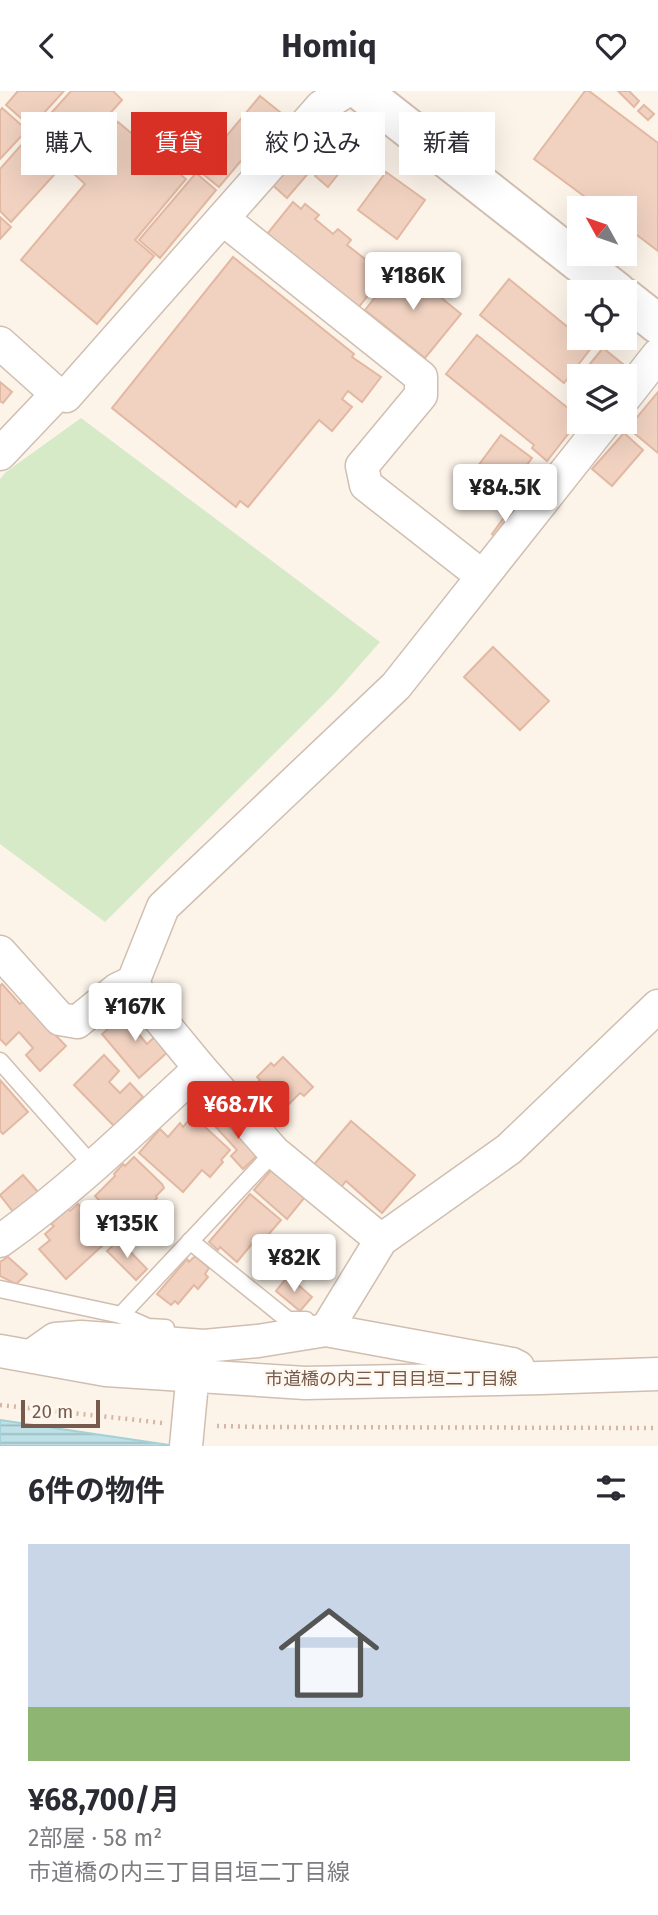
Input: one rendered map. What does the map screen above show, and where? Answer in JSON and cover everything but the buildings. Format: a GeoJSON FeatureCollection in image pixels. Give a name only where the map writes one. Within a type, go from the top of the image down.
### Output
{"type":"FeatureCollection","features":[{"type":"Feature","properties":{"kind":"main road"},"geometry":{"type":"LineString","coordinates":[[362,91],[602,280]]}},
{"type":"Feature","properties":{"kind":"main road"},"geometry":{"type":"LineString","coordinates":[[637,307],[658,324]]}},
{"type":"Feature","properties":{"kind":"street"},"geometry":{"type":"LineString","coordinates":[[0,343],[57,394],[66,397],[321,107],[346,91]]}},
{"type":"Feature","properties":{"kind":"street"},"geometry":{"type":"LineString","coordinates":[[223,219],[421,377],[421,395],[362,466],[366,485],[482,576]]}},
{"type":"Feature","properties":{"kind":"street"},"geometry":{"type":"LineString","coordinates":[[637,382],[658,355]]}},
{"type":"Feature","properties":{"kind":"street"},"geometry":{"type":"LineString","coordinates":[[0,454],[57,394]]}},
{"type":"Feature","properties":{"kind":"street"},"geometry":{"type":"LineString","coordinates":[[0,952],[60,1019],[77,1022],[118,989],[133,982],[163,907],[396,686],[595,434]]}},
{"type":"Feature","properties":{"kind":"street"},"geometry":{"type":"LineString","coordinates":[[133,982],[139,994],[200,1068],[274,1152],[381,1240]]}},
{"type":"Feature","properties":{"kind":"street"},"geometry":{"type":"LineString","coordinates":[[329,1325],[381,1240],[509,1149],[658,1006]]}},
{"type":"Feature","properties":{"kind":"street"},"geometry":{"type":"LineString","coordinates":[[0,1241],[36,1216],[200,1068]]}},
{"type":"Feature","properties":{"kind":"street"},"geometry":{"type":"LineString","coordinates":[[31,1356],[55,1339],[81,1337],[204,1346],[258,1341],[329,1325],[512,1364],[541,1378]]}},
{"type":"Feature","properties":{"kind":"street","name":"市道橋の内三丁目目垣二丁目線"},"geometry":{"type":"LineString","coordinates":[[0,1351],[192,1384],[658,1374]]}},
{"type":"Feature","properties":{"kind":"street"},"geometry":{"type":"LineString","coordinates":[[192,1384],[195,1436]]}},
{"type":"Feature","properties":{"kind":"lane"},"geometry":{"type":"LineString","coordinates":[[0,1061],[93,1166]]}},
{"type":"Feature","properties":{"kind":"lane"},"geometry":{"type":"LineString","coordinates":[[121,1315],[274,1152]]}},
{"type":"Feature","properties":{"kind":"lane"},"geometry":{"type":"LineString","coordinates":[[190,1241],[288,1320],[329,1325]]}},
{"type":"Feature","properties":{"kind":"lane"},"geometry":{"type":"LineString","coordinates":[[0,1289],[121,1315],[148,1327],[220,1331],[258,1341]]}},
{"type":"Feature","properties":{"kind":"path"},"geometry":{"type":"LineString","coordinates":[[0,1405],[163,1423]]}},
{"type":"Feature","properties":{"kind":"path"},"geometry":{"type":"LineString","coordinates":[[195,1436],[274,1427],[658,1428]]}},
{"type":"Feature","properties":{"kind":"green space"},"geometry":{"type":"Polygon","coordinates":[[[81,418],[380,642],[335,693],[105,922],[0,844],[0,479],[81,418]]]}},
{"type":"Feature","properties":{"kind":"water"},"geometry":{"type":"Polygon","coordinates":[[[0,1420],[176,1446],[0,1446],[0,1420]]]}}]}
